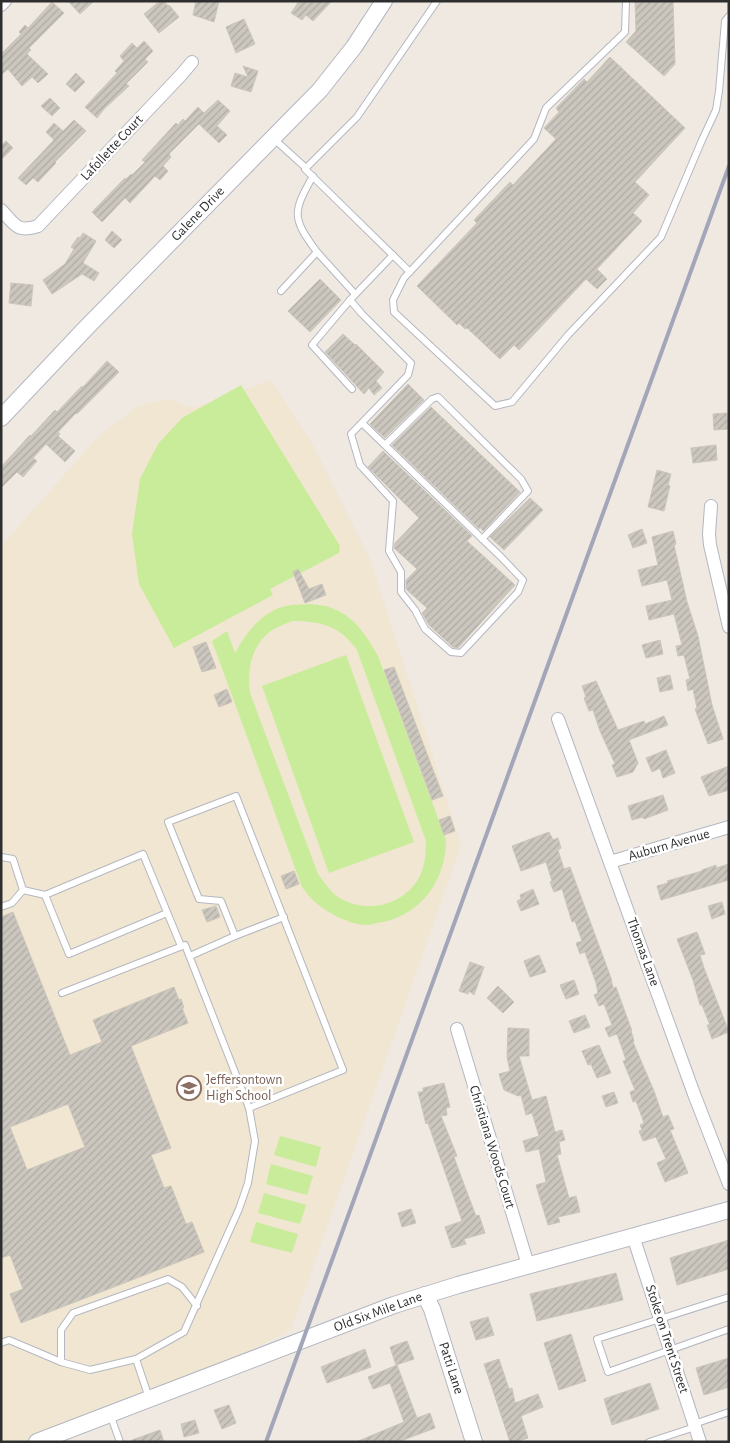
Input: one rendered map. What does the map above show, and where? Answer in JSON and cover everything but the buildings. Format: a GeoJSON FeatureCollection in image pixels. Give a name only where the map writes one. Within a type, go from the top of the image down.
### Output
{"type":"FeatureCollection","features":[{"type":"Feature","properties":{"kind":"street"},"geometry":{"type":"LineString","coordinates":[[1,5],[5,1]]}},
{"type":"Feature","properties":{"kind":"street","name":"Galene Drive"},"geometry":{"type":"LineString","coordinates":[[1,418],[85,329],[320,90],[341,64],[384,1]]}},
{"type":"Feature","properties":{"kind":"street","name":"Lafollette Court"},"geometry":{"type":"LineString","coordinates":[[1,210],[23,230],[38,226],[192,62]]}},
{"type":"Feature","properties":{"kind":"street"},"geometry":{"type":"LineString","coordinates":[[711,506],[710,545],[729,627]]}},
{"type":"Feature","properties":{"kind":"street","name":"Thomas Lane"},"geometry":{"type":"LineString","coordinates":[[558,719],[694,1094],[729,1184]]}},
{"type":"Feature","properties":{"kind":"street","name":"Auburn Avenue"},"geometry":{"type":"LineString","coordinates":[[610,862],[729,827]]}},
{"type":"Feature","properties":{"kind":"street","name":"Christiana Woods Court"},"geometry":{"type":"LineString","coordinates":[[457,1029],[528,1265]]}},
{"type":"Feature","properties":{"kind":"street","name":"Old Six Mile Lane"},"geometry":{"type":"LineString","coordinates":[[37,1442],[109,1413],[425,1295],[729,1210]]}},
{"type":"Feature","properties":{"kind":"street","name":"Stoke on Trent Street"},"geometry":{"type":"LineString","coordinates":[[633,1236],[700,1442]]}},
{"type":"Feature","properties":{"kind":"street","name":"Patti Lane"},"geometry":{"type":"LineString","coordinates":[[425,1295],[432,1309],[474,1442]]}},
{"type":"Feature","properties":{"kind":"lane"},"geometry":{"type":"LineString","coordinates":[[306,168],[357,117],[436,1]]}},
{"type":"Feature","properties":{"kind":"lane"},"geometry":{"type":"LineString","coordinates":[[626,1],[625,32],[546,108],[534,139],[404,278],[393,300],[394,312],[495,406],[512,402],[568,335],[661,237],[716,110],[725,21],[729,16]]}},
{"type":"Feature","properties":{"kind":"lane"},"geometry":{"type":"LineString","coordinates":[[273,138],[306,168],[410,272]]}},
{"type":"Feature","properties":{"kind":"lane"},"geometry":{"type":"LineString","coordinates":[[313,176],[297,208],[298,221],[302,232],[353,297],[362,314],[411,363],[408,375],[351,434],[360,465],[393,501],[389,551],[400,572],[401,592],[415,610],[425,629],[451,652],[462,653],[518,592],[523,580],[362,423]]}},
{"type":"Feature","properties":{"kind":"lane"},"geometry":{"type":"LineString","coordinates":[[281,291],[317,252]]}},
{"type":"Feature","properties":{"kind":"lane"},"geometry":{"type":"LineString","coordinates":[[352,390],[312,345],[353,297],[393,255]]}},
{"type":"Feature","properties":{"kind":"lane"},"geometry":{"type":"LineString","coordinates":[[385,445],[432,399],[438,397],[461,419],[521,478],[528,491],[482,538]]}},
{"type":"Feature","properties":{"kind":"lane"},"geometry":{"type":"LineString","coordinates":[[235,936],[221,901],[199,899],[168,822],[236,796],[343,1070],[248,1108]]}},
{"type":"Feature","properties":{"kind":"lane"},"geometry":{"type":"LineString","coordinates":[[23,890],[45,895],[143,854],[180,946]]}},
{"type":"Feature","properties":{"kind":"lane"},"geometry":{"type":"LineString","coordinates":[[1,857],[13,859],[23,890]]}},
{"type":"Feature","properties":{"kind":"lane"},"geometry":{"type":"LineString","coordinates":[[1,907],[12,903],[23,890]]}},
{"type":"Feature","properties":{"kind":"lane"},"geometry":{"type":"LineString","coordinates":[[45,895],[68,954],[167,913]]}},
{"type":"Feature","properties":{"kind":"lane"},"geometry":{"type":"LineString","coordinates":[[190,956],[284,917]]}},
{"type":"Feature","properties":{"kind":"lane"},"geometry":{"type":"LineString","coordinates":[[1,1343],[9,1340],[61,1362],[90,1370],[136,1359],[184,1332],[239,1209],[248,1183],[255,1141],[248,1108],[185,944],[62,993]]}},
{"type":"Feature","properties":{"kind":"lane"},"geometry":{"type":"LineString","coordinates":[[61,1362],[61,1330],[73,1313],[168,1279],[182,1287],[196,1306]]}},
{"type":"Feature","properties":{"kind":"lane"},"geometry":{"type":"LineString","coordinates":[[729,1297],[597,1339],[608,1372],[729,1329]]}},
{"type":"Feature","properties":{"kind":"lane"},"geometry":{"type":"LineString","coordinates":[[136,1359],[149,1398]]}},
{"type":"Feature","properties":{"kind":"lane"},"geometry":{"type":"LineString","coordinates":[[649,1442],[729,1412]]}},
{"type":"Feature","properties":{"kind":"lane"},"geometry":{"type":"LineString","coordinates":[[109,1413],[120,1442]]}},
{"type":"Feature","properties":{"kind":"shaded area","name":"Jeffersontown High School"},"geometry":{"type":"Polygon","coordinates":[[[271,380],[313,445],[371,561],[461,845],[291,1330],[172,1389],[18,1442],[1,1442],[1,546],[100,435],[138,406],[168,399],[193,408],[271,380]]]}},
{"type":"Feature","properties":{"kind":"green space"},"geometry":{"type":"Polygon","coordinates":[[[241,385],[340,546],[339,553],[270,589],[273,595],[174,648],[139,584],[132,534],[140,479],[158,444],[182,418],[241,385]]]}},
{"type":"Feature","properties":{"kind":"green space"},"geometry":{"type":"Polygon","coordinates":[[[310,604],[327,606],[346,615],[364,633],[378,656],[446,840],[442,868],[429,893],[420,903],[397,918],[369,925],[354,923],[340,918],[311,899],[302,887],[212,641],[227,631],[235,653],[244,638],[269,613],[289,605],[310,604]],[[292,621],[276,628],[260,642],[250,666],[250,693],[318,874],[335,895],[345,901],[356,905],[368,906],[390,902],[409,890],[417,881],[422,872],[426,841],[357,650],[344,635],[329,626],[312,622],[292,621]]]}},
{"type":"Feature","properties":{"kind":"green space"},"geometry":{"type":"Polygon","coordinates":[[[346,655],[414,842],[329,873],[262,686],[346,655]]]}},
{"type":"Feature","properties":{"kind":"green space"},"geometry":{"type":"Polygon","coordinates":[[[280,1136],[321,1147],[316,1167],[274,1155],[280,1136]]]}},
{"type":"Feature","properties":{"kind":"green space"},"geometry":{"type":"Polygon","coordinates":[[[271,1164],[313,1176],[307,1195],[266,1184],[271,1164]]]}},
{"type":"Feature","properties":{"kind":"green space"},"geometry":{"type":"Polygon","coordinates":[[[264,1193],[306,1205],[300,1224],[258,1213],[264,1193]]]}},
{"type":"Feature","properties":{"kind":"green space"},"geometry":{"type":"Polygon","coordinates":[[[256,1222],[298,1234],[292,1253],[250,1242],[256,1222]]]}},
{"type":"Feature","properties":{"kind":"railway"},"geometry":{"type":"LineString","coordinates":[[266,1442],[729,166]]}},
{"type":"Feature","properties":{"kind":"place","name":"Jeffersontown High School"},"geometry":{"type":"Point","coordinates":[189,1088]}}]}
